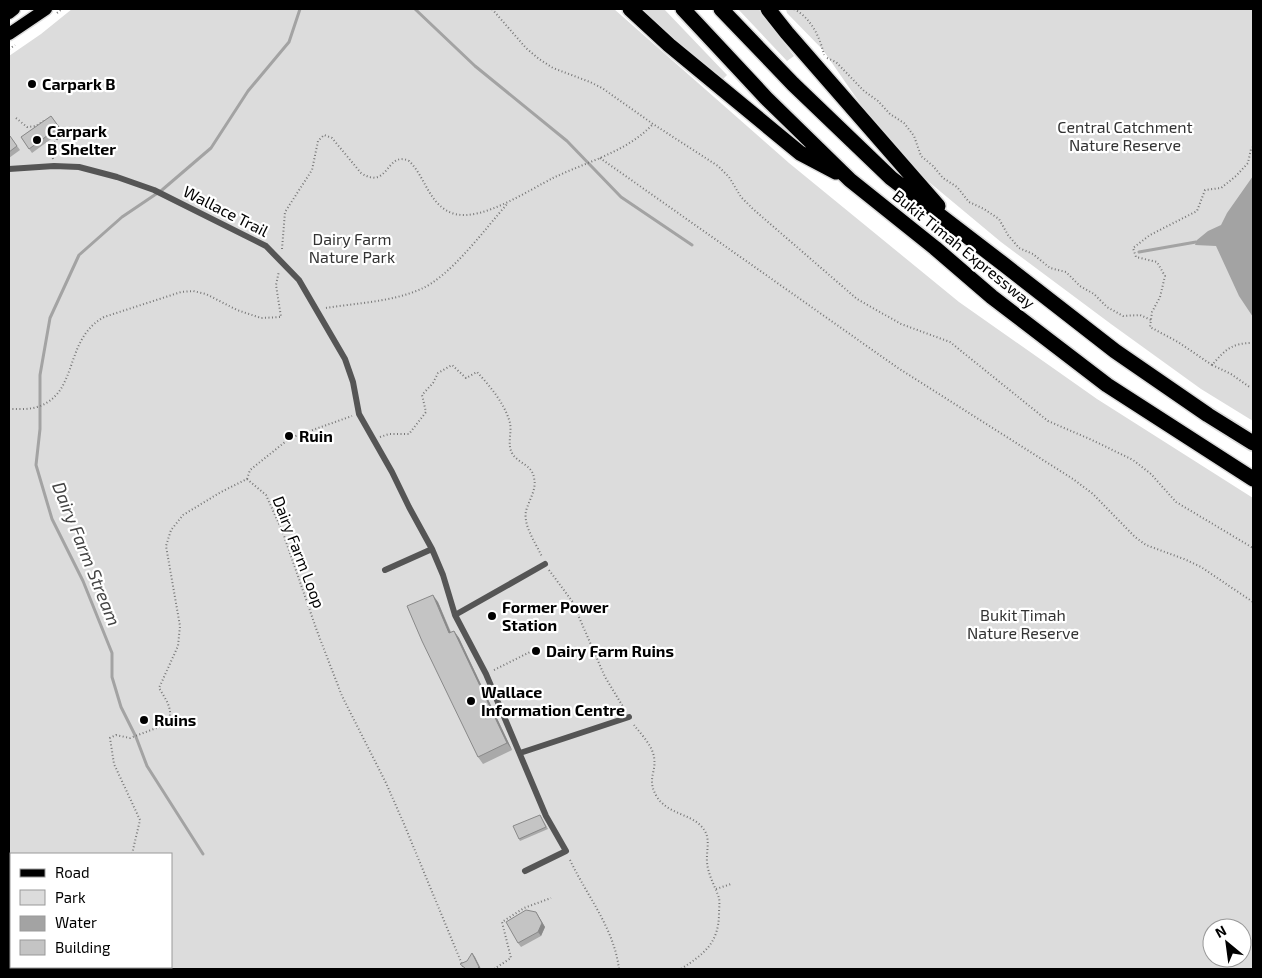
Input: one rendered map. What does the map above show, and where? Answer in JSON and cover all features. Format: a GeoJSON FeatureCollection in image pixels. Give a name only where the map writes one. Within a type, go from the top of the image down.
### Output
{"type":"FeatureCollection","features":[{"type":"Feature","properties":{"kind":"highway"},"geometry":{"type":"LineString","coordinates":[[630,9],[800,153],[850,180]]}},
{"type":"Feature","properties":{"kind":"highway","name":"Bukit Timah Expressway"},"geometry":{"type":"LineString","coordinates":[[683,9],[766,98],[850,180],[935,248],[992,297],[1107,385],[1253,479]]}},
{"type":"Feature","properties":{"kind":"highway","name":"Bukit Timah Expressway"},"geometry":{"type":"LineString","coordinates":[[721,9],[793,84],[891,178],[1115,351],[1208,415],[1253,443]]}},
{"type":"Feature","properties":{"kind":"highway"},"geometry":{"type":"LineString","coordinates":[[768,9],[958,228]]}},
{"type":"Feature","properties":{"kind":"main road"},"geometry":{"type":"LineString","coordinates":[[9,13],[14,9]]}},
{"type":"Feature","properties":{"kind":"main road"},"geometry":{"type":"LineString","coordinates":[[9,34],[46,9]]}},
{"type":"Feature","properties":{"kind":"lane"},"geometry":{"type":"LineString","coordinates":[[9,169],[54,166]]}},
{"type":"Feature","properties":{"kind":"lane","name":"Wallace Trail"},"geometry":{"type":"LineString","coordinates":[[54,166],[80,167],[117,176],[154,190],[266,246],[299,280],[345,359],[353,382],[359,414],[392,472],[408,507],[432,550],[443,575],[455,615],[486,674],[546,816],[566,851]]}},
{"type":"Feature","properties":{"kind":"lane"},"geometry":{"type":"LineString","coordinates":[[385,570],[432,550]]}},
{"type":"Feature","properties":{"kind":"lane"},"geometry":{"type":"LineString","coordinates":[[455,615],[545,564]]}},
{"type":"Feature","properties":{"kind":"lane"},"geometry":{"type":"LineString","coordinates":[[520,753],[629,717]]}},
{"type":"Feature","properties":{"kind":"lane"},"geometry":{"type":"LineString","coordinates":[[525,872],[566,851]]}},
{"type":"Feature","properties":{"kind":"path"},"geometry":{"type":"LineString","coordinates":[[492,9],[526,48],[539,59],[553,68],[602,88],[718,166],[729,178],[741,197],[753,209],[857,300],[901,324],[950,342],[1048,421],[1133,460],[1151,474],[1176,502],[1253,548]]}},
{"type":"Feature","properties":{"kind":"path"},"geometry":{"type":"LineString","coordinates":[[794,9],[799,11],[809,22],[820,38],[824,56],[836,62],[864,91],[878,101],[890,114],[904,123],[914,136],[921,156],[943,178],[957,187],[969,202],[999,219],[1008,235],[1019,248],[1033,254],[1050,268],[1066,272],[1080,286],[1094,294],[1107,307],[1123,316],[1140,315],[1151,320]]}},
{"type":"Feature","properties":{"kind":"path"},"geometry":{"type":"LineString","coordinates":[[16,118],[27,127],[36,126],[44,121],[48,127]]}},
{"type":"Feature","properties":{"kind":"path"},"geometry":{"type":"LineString","coordinates":[[9,409],[28,409],[40,406],[50,401],[59,393],[65,382],[76,348],[87,329],[94,322],[104,317],[180,292],[193,291],[206,294],[237,310],[261,318],[281,317],[276,285],[281,260],[285,212],[312,170],[318,141],[324,136],[332,138],[361,173],[366,176],[378,177],[383,175],[392,162],[396,160],[405,159],[409,161],[425,184],[431,197],[442,208],[455,214],[480,212],[510,202],[644,134],[653,124]]}},
{"type":"Feature","properties":{"kind":"path"},"geometry":{"type":"LineString","coordinates":[[53,133],[57,139],[51,148],[54,166]]}},
{"type":"Feature","properties":{"kind":"path"},"geometry":{"type":"LineString","coordinates":[[1251,388],[1231,374],[1212,365],[1178,342],[1150,327],[1152,312],[1160,297],[1165,276],[1157,262],[1136,258],[1133,248],[1150,235],[1197,211],[1205,190],[1221,188],[1236,176],[1248,162],[1253,147]]}},
{"type":"Feature","properties":{"kind":"path"},"geometry":{"type":"LineString","coordinates":[[600,158],[898,368],[1073,479],[1093,494],[1135,537],[1146,545],[1201,567],[1253,602]]}},
{"type":"Feature","properties":{"kind":"path"},"geometry":{"type":"LineString","coordinates":[[316,310],[357,305],[420,290],[438,279],[454,265],[510,202]]}},
{"type":"Feature","properties":{"kind":"path"},"geometry":{"type":"LineString","coordinates":[[1212,365],[1226,349],[1240,343],[1253,343]]}},
{"type":"Feature","properties":{"kind":"path"},"geometry":{"type":"LineString","coordinates":[[372,439],[390,434],[409,434],[426,412],[422,395],[433,383],[438,373],[452,364],[466,378],[477,372],[492,389],[510,422],[511,450],[513,455],[516,459],[527,465],[534,477],[535,484],[526,512],[526,521],[545,564],[572,601],[605,677],[652,750],[654,758],[653,787],[658,798],[666,807],[702,826],[706,833],[709,873],[720,901],[717,933],[701,957],[681,969]]}},
{"type":"Feature","properties":{"kind":"path"},"geometry":{"type":"LineString","coordinates":[[132,853],[140,820],[114,764],[110,738],[116,736],[130,738],[167,724],[170,720],[169,703],[159,688],[178,646],[180,626],[166,546],[171,530],[183,515],[221,492],[247,480],[250,470],[290,438],[359,414]]}},
{"type":"Feature","properties":{"kind":"path","name":"Dairy Farm Loop"},"geometry":{"type":"LineString","coordinates":[[247,480],[266,495],[283,533],[338,687],[386,783],[464,969]]}},
{"type":"Feature","properties":{"kind":"path"},"geometry":{"type":"LineString","coordinates":[[486,674],[530,652]]}},
{"type":"Feature","properties":{"kind":"path"},"geometry":{"type":"LineString","coordinates":[[566,851],[609,932],[619,969]]}},
{"type":"Feature","properties":{"kind":"path"},"geometry":{"type":"LineString","coordinates":[[716,889],[732,884]]}},
{"type":"Feature","properties":{"kind":"path"},"geometry":{"type":"LineString","coordinates":[[494,969],[511,958],[502,922],[524,908],[551,898]]}},
{"type":"Feature","properties":{"kind":"green space"},"geometry":{"type":"Polygon","coordinates":[[[72,9],[614,9],[789,163],[959,302],[1097,399],[1253,498],[1253,969],[9,969],[9,56],[41,34],[72,9]]]}},
{"type":"Feature","properties":{"kind":"green space"},"geometry":{"type":"Polygon","coordinates":[[[641,9],[664,9],[727,75],[722,80],[641,9]]]}},
{"type":"Feature","properties":{"kind":"green space"},"geometry":{"type":"Polygon","coordinates":[[[738,9],[758,9],[794,56],[787,61],[738,9]]]}},
{"type":"Feature","properties":{"kind":"green space","name":"Central Catchment Nature Reserve"},"geometry":{"type":"Polygon","coordinates":[[[786,9],[1253,9],[1253,421],[1201,389],[1111,324],[1001,242],[923,177],[882,135],[823,50],[787,13],[786,9]]]}},
{"type":"Feature","properties":{"kind":"water"},"geometry":{"type":"Polygon","coordinates":[[[1253,176],[1253,317],[1239,296],[1216,246],[1195,245],[1197,240],[1208,231],[1221,225],[1227,213],[1253,176]]]}},
{"type":"Feature","properties":{"kind":"building"},"geometry":{"type":"Polygon","coordinates":[[[51,116],[59,127],[29,149],[21,137],[51,116]]]}},
{"type":"Feature","properties":{"kind":"building"},"geometry":{"type":"Polygon","coordinates":[[[9,137],[17,146],[9,152],[9,137]]]}},
{"type":"Feature","properties":{"kind":"building","name":"Wallace Information Centre"},"geometry":{"type":"Polygon","coordinates":[[[433,595],[449,633],[454,631],[507,743],[478,757],[407,606],[433,595]]]}},
{"type":"Feature","properties":{"kind":"building"},"geometry":{"type":"Polygon","coordinates":[[[540,815],[546,827],[519,839],[513,826],[540,815]]]}},
{"type":"Feature","properties":{"kind":"building"},"geometry":{"type":"Polygon","coordinates":[[[526,910],[536,912],[542,923],[538,932],[518,943],[506,922],[526,910]]]}},
{"type":"Feature","properties":{"kind":"building"},"geometry":{"type":"Polygon","coordinates":[[[472,953],[479,967],[477,969],[466,969],[460,964],[467,961],[472,953]]]}},
{"type":"Feature","properties":{"kind":"waterway","name":"Dairy Farm Stream"},"geometry":{"type":"LineString","coordinates":[[203,854],[147,766],[136,737],[121,707],[112,677],[112,653],[83,581],[52,519],[36,465],[40,429],[40,375],[50,318],[79,255],[122,217],[162,190],[211,148],[248,91],[289,42],[300,9]]}},
{"type":"Feature","properties":{"kind":"waterway"},"geometry":{"type":"LineString","coordinates":[[415,9],[475,66],[567,141],[621,197],[692,245]]}},
{"type":"Feature","properties":{"kind":"waterway"},"geometry":{"type":"LineString","coordinates":[[1139,252],[1196,242]]}},
{"type":"Feature","properties":{"kind":"place","name":"Carpark B"},"geometry":{"type":"Point","coordinates":[32,84]}},
{"type":"Feature","properties":{"kind":"place","name":"Carpark B Shelter"},"geometry":{"type":"Point","coordinates":[37,140]}},
{"type":"Feature","properties":{"kind":"place","name":"Ruin"},"geometry":{"type":"Point","coordinates":[289,436]}},
{"type":"Feature","properties":{"kind":"place","name":"Former Power Station"},"geometry":{"type":"Point","coordinates":[492,616]}},
{"type":"Feature","properties":{"kind":"place","name":"Dairy Farm Ruins"},"geometry":{"type":"Point","coordinates":[536,651]}},
{"type":"Feature","properties":{"kind":"place","name":"Wallace Information Centre"},"geometry":{"type":"Point","coordinates":[471,701]}},
{"type":"Feature","properties":{"kind":"place","name":"Ruins"},"geometry":{"type":"Point","coordinates":[144,720]}},
{"type":"Feature","properties":{"kind":"park label","name":"Dairy Farm Nature Park"},"geometry":{"type":"Point","coordinates":[352,248]}},
{"type":"Feature","properties":{"kind":"park label","name":"Bukit Timah Nature Reserve"},"geometry":{"type":"Point","coordinates":[1023,624]}}]}
